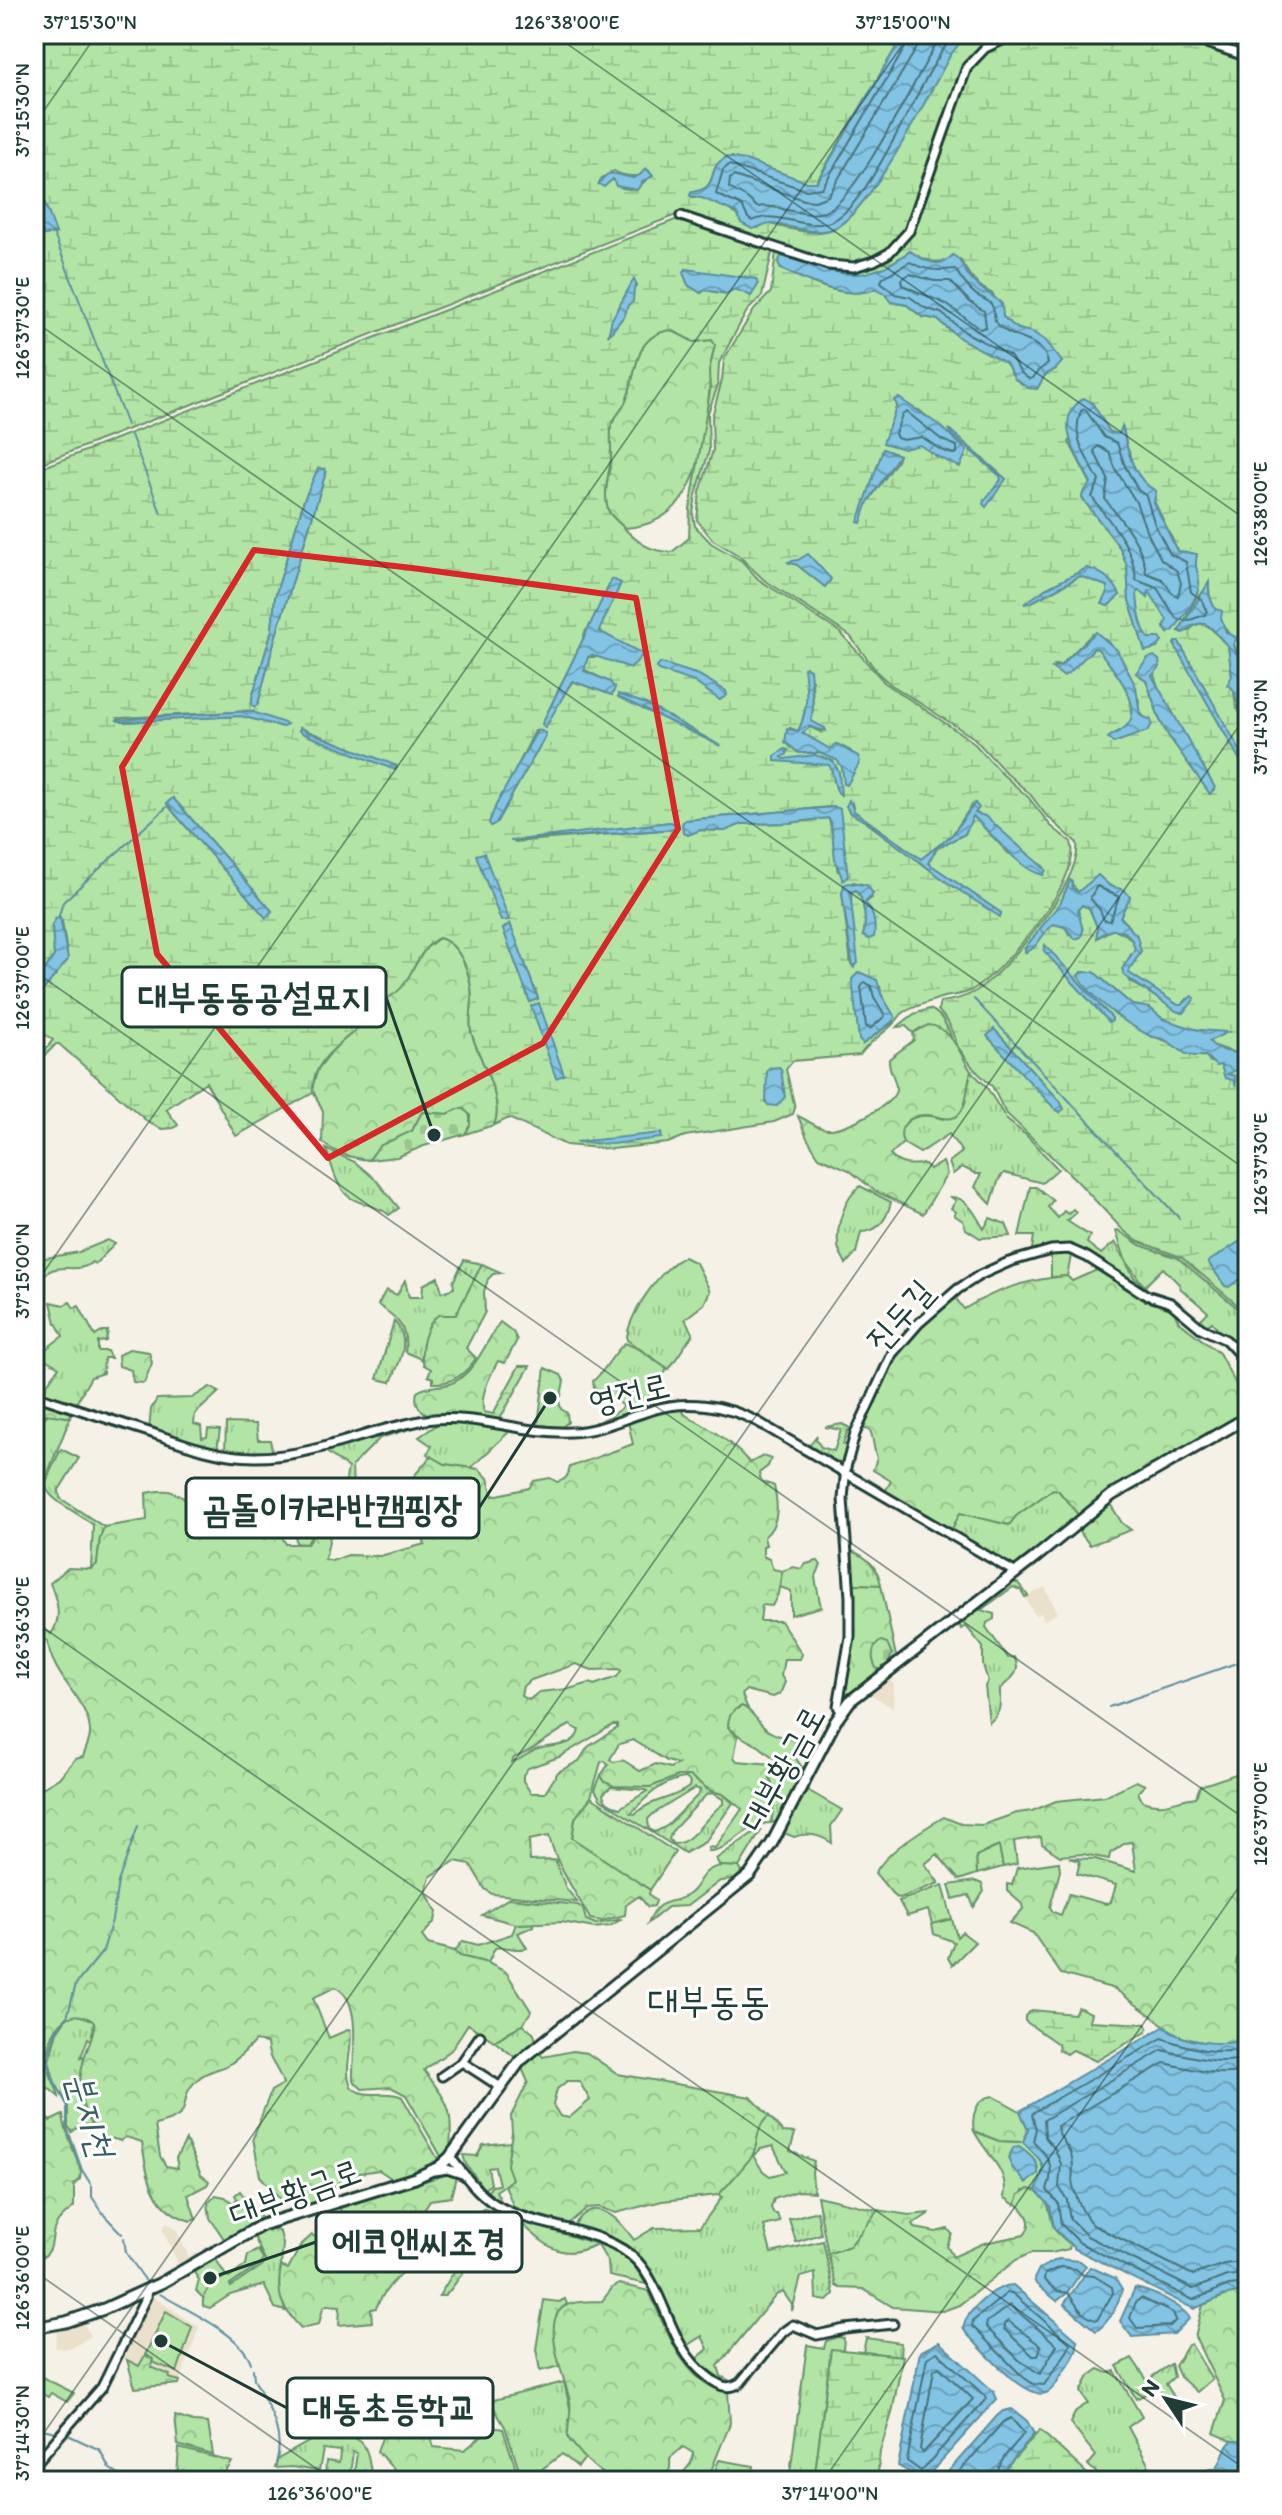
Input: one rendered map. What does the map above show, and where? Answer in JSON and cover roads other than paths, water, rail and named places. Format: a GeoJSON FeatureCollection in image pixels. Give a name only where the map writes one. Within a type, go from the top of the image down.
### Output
{"type":"FeatureCollection","features":[{"type":"Feature","properties":{"kind":"main road","name":"대부황금로"},"geometry":{"type":"LineString","coordinates":[[34,2328],[83,2317],[147,2289],[262,2225],[432,2172],[450,2157],[499,2086],[537,2045],[750,1875],[772,1843],[841,1712],[857,1696],[1120,1489],[1248,1417]]}},
{"type":"Feature","properties":{"kind":"street"},"geometry":{"type":"LineString","coordinates":[[681,216],[828,265],[864,265],[889,253],[909,231],[967,67],[985,48],[1015,34]]}},
{"type":"Feature","properties":{"kind":"street"},"geometry":{"type":"LineString","coordinates":[[1180,34],[1246,56]]}},
{"type":"Feature","properties":{"kind":"street","name":"진두길"},"geometry":{"type":"LineString","coordinates":[[841,1712],[838,1706],[848,1661],[851,1623],[843,1499],[845,1473],[855,1434],[886,1363],[938,1306],[972,1279],[999,1266],[1064,1248],[1080,1252],[1146,1295],[1171,1303],[1201,1328],[1226,1340],[1238,1353],[1248,1375]]}},
{"type":"Feature","properties":{"kind":"street","name":"영전로"},"geometry":{"type":"LineString","coordinates":[[34,1395],[200,1449],[254,1457],[312,1451],[414,1422],[436,1419],[463,1419],[544,1432],[569,1432],[605,1427],[659,1408],[708,1406],[750,1418],[1016,1573]]}},
{"type":"Feature","properties":{"kind":"street"},"geometry":{"type":"LineString","coordinates":[[442,2076],[462,2062],[480,2036]]}},
{"type":"Feature","properties":{"kind":"street"},"geometry":{"type":"LineString","coordinates":[[462,2062],[499,2086]]}},
{"type":"Feature","properties":{"kind":"street"},"geometry":{"type":"LineString","coordinates":[[463,2139],[460,2157],[467,2177]]}},
{"type":"Feature","properties":{"kind":"street"},"geometry":{"type":"LineString","coordinates":[[450,2157],[485,2197],[502,2209],[610,2243],[631,2255],[646,2274],[684,2353],[695,2367],[723,2387],[740,2383],[783,2332],[793,2325],[817,2335],[893,2324]]}},
{"type":"Feature","properties":{"kind":"street"},"geometry":{"type":"LineString","coordinates":[[432,2172],[451,2170],[467,2177]]}},
{"type":"Feature","properties":{"kind":"street"},"geometry":{"type":"LineString","coordinates":[[34,2465],[102,2387],[146,2297],[147,2289]]}},
{"type":"Feature","properties":{"kind":"water"},"geometry":{"type":"Polygon","coordinates":[[[904,34],[967,34],[951,54],[879,180],[844,221],[821,231],[769,224],[752,229],[741,223],[737,213],[690,196],[691,192],[707,187],[716,167],[727,157],[745,160],[807,182],[817,182],[904,34]]]}},
{"type":"Feature","properties":{"kind":"water"},"geometry":{"type":"Polygon","coordinates":[[[646,168],[653,176],[643,181],[637,190],[616,186],[613,179],[604,187],[599,184],[606,175],[633,178],[646,168]]]}},
{"type":"Feature","properties":{"kind":"water"},"geometry":{"type":"Polygon","coordinates":[[[34,174],[56,233],[44,235],[34,211],[34,174]]]}},
{"type":"Feature","properties":{"kind":"water"},"geometry":{"type":"Polygon","coordinates":[[[910,251],[937,263],[953,255],[956,257],[974,282],[1002,304],[1003,317],[1018,329],[1032,332],[1046,341],[1062,362],[1045,375],[1037,389],[1028,388],[1015,379],[1006,363],[961,339],[938,320],[921,316],[907,305],[891,302],[884,293],[875,289],[852,293],[827,288],[781,269],[778,263],[781,256],[833,271],[861,274],[892,263],[910,251]]]}},
{"type":"Feature","properties":{"kind":"water"},"geometry":{"type":"Polygon","coordinates":[[[686,269],[756,279],[758,285],[751,296],[735,289],[726,294],[705,290],[701,293],[688,285],[683,273],[686,269]]]}},
{"type":"Feature","properties":{"kind":"water"},"geometry":{"type":"Polygon","coordinates":[[[634,279],[637,285],[633,302],[608,336],[612,319],[634,279]]]}},
{"type":"Feature","properties":{"kind":"water"},"geometry":{"type":"Polygon","coordinates":[[[899,398],[942,427],[967,451],[960,467],[920,445],[904,449],[883,443],[897,405],[894,400],[899,398]]]}},
{"type":"Feature","properties":{"kind":"water"},"geometry":{"type":"Polygon","coordinates":[[[1084,398],[1092,403],[1110,432],[1119,434],[1122,426],[1132,463],[1148,486],[1156,491],[1154,502],[1177,551],[1197,554],[1199,587],[1174,630],[1168,633],[1164,628],[1167,620],[1149,591],[1148,598],[1139,590],[1137,592],[1140,616],[1148,638],[1159,638],[1162,642],[1157,648],[1145,651],[1129,600],[1127,566],[1120,548],[1082,498],[1091,483],[1075,451],[1068,428],[1074,407],[1084,398]]]}},
{"type":"Feature","properties":{"kind":"water"},"geometry":{"type":"Polygon","coordinates":[[[949,429],[1006,479],[986,507],[984,501],[1001,480],[1000,476],[949,429]]]}},
{"type":"Feature","properties":{"kind":"water"},"geometry":{"type":"Polygon","coordinates":[[[883,449],[899,455],[868,502],[861,523],[858,522],[883,449]]]}},
{"type":"Feature","properties":{"kind":"water"},"geometry":{"type":"Polygon","coordinates":[[[318,468],[326,472],[255,707],[252,698],[272,630],[275,597],[304,500],[318,468]]]}},
{"type":"Feature","properties":{"kind":"water"},"geometry":{"type":"Polygon","coordinates":[[[808,554],[831,579],[825,587],[797,565],[787,562],[808,554]]]}},
{"type":"Feature","properties":{"kind":"water"},"geometry":{"type":"Polygon","coordinates":[[[1087,568],[1107,578],[1120,595],[1108,606],[1102,604],[1107,586],[1080,576],[1024,604],[1045,589],[1087,568]]]}},
{"type":"Feature","properties":{"kind":"water"},"geometry":{"type":"Polygon","coordinates":[[[612,579],[621,583],[599,631],[643,654],[631,668],[592,655],[588,657],[584,671],[610,682],[615,688],[612,695],[572,681],[545,728],[542,724],[612,579]]]}},
{"type":"Feature","properties":{"kind":"water"},"geometry":{"type":"Polygon","coordinates":[[[1209,582],[1209,595],[1215,609],[1222,611],[1226,632],[1237,638],[1233,645],[1240,661],[1248,662],[1248,716],[1241,715],[1235,694],[1227,685],[1232,676],[1228,646],[1205,624],[1195,625],[1183,633],[1179,631],[1209,582]]]}},
{"type":"Feature","properties":{"kind":"water"},"geometry":{"type":"Polygon","coordinates":[[[1096,632],[1117,650],[1136,687],[1140,715],[1151,720],[1152,724],[1148,731],[1113,743],[1108,738],[1129,723],[1132,705],[1117,674],[1098,649],[1094,648],[1063,676],[1052,668],[1061,665],[1096,632]]]}},
{"type":"Feature","properties":{"kind":"water"},"geometry":{"type":"Polygon","coordinates":[[[1175,642],[1179,642],[1246,761],[1248,774],[1176,648],[1175,642]]]}},
{"type":"Feature","properties":{"kind":"water"},"geometry":{"type":"Polygon","coordinates":[[[1154,656],[1159,660],[1160,667],[1152,676],[1215,788],[1210,794],[1168,735],[1146,680],[1136,673],[1148,658],[1154,656]]]}},
{"type":"Feature","properties":{"kind":"water"},"geometry":{"type":"Polygon","coordinates":[[[661,663],[699,675],[726,691],[727,695],[720,700],[694,682],[658,670],[656,668],[661,663]]]}},
{"type":"Feature","properties":{"kind":"water"},"geometry":{"type":"Polygon","coordinates":[[[806,667],[810,669],[811,721],[826,731],[810,727],[802,733],[830,749],[836,744],[858,756],[860,762],[847,785],[844,784],[842,767],[837,760],[820,753],[799,753],[785,742],[787,729],[798,731],[804,715],[806,667]]]}},
{"type":"Feature","properties":{"kind":"water"},"geometry":{"type":"Polygon","coordinates":[[[618,694],[646,704],[721,746],[618,697],[618,694]]]}},
{"type":"Feature","properties":{"kind":"water"},"geometry":{"type":"Polygon","coordinates":[[[250,711],[287,724],[283,727],[241,716],[116,720],[250,711]]]}},
{"type":"Feature","properties":{"kind":"water"},"geometry":{"type":"Polygon","coordinates":[[[299,728],[397,766],[395,770],[304,734],[299,728]]]}},
{"type":"Feature","properties":{"kind":"water"},"geometry":{"type":"Polygon","coordinates":[[[538,729],[545,733],[545,737],[496,823],[491,826],[489,823],[496,805],[538,729]]]}},
{"type":"Feature","properties":{"kind":"water"},"geometry":{"type":"Polygon","coordinates":[[[788,750],[782,757],[784,759],[815,755],[833,761],[839,772],[841,795],[829,765],[775,761],[775,756],[788,750]]]}},
{"type":"Feature","properties":{"kind":"water"},"geometry":{"type":"Polygon","coordinates":[[[173,798],[272,911],[266,918],[175,814],[167,803],[173,798]]]}},
{"type":"Feature","properties":{"kind":"water"},"geometry":{"type":"Polygon","coordinates":[[[849,800],[854,811],[921,859],[952,835],[975,803],[979,808],[975,813],[985,816],[1046,870],[1043,875],[1025,866],[973,816],[965,834],[937,848],[928,863],[1001,913],[1000,917],[849,812],[846,806],[849,800]]]}},
{"type":"Feature","properties":{"kind":"water"},"geometry":{"type":"Polygon","coordinates":[[[840,809],[848,876],[843,881],[835,859],[828,818],[742,824],[725,831],[683,833],[685,820],[840,809]]]}},
{"type":"Feature","properties":{"kind":"water"},"geometry":{"type":"Polygon","coordinates":[[[670,822],[676,824],[675,829],[510,841],[670,822]]]}},
{"type":"Feature","properties":{"kind":"water"},"geometry":{"type":"Polygon","coordinates":[[[484,853],[509,920],[501,921],[476,855],[484,853]]]}},
{"type":"Feature","properties":{"kind":"water"},"geometry":{"type":"Polygon","coordinates":[[[1098,875],[1110,886],[1125,890],[1130,897],[1120,917],[1137,936],[1141,951],[1129,973],[1178,1005],[1192,996],[1195,998],[1184,1013],[1176,1011],[1125,976],[1122,969],[1135,949],[1133,942],[1120,930],[1109,931],[1097,938],[1097,927],[1089,907],[1082,905],[1078,910],[1083,931],[1081,937],[1075,939],[1065,927],[1054,924],[1033,948],[1025,952],[1061,902],[1070,880],[1072,888],[1078,892],[1098,875]]]}},
{"type":"Feature","properties":{"kind":"water"},"geometry":{"type":"Polygon","coordinates":[[[844,885],[867,885],[873,894],[865,903],[874,923],[874,937],[869,939],[863,936],[865,918],[861,900],[856,890],[850,892],[858,963],[853,967],[842,893],[844,885]]]}},
{"type":"Feature","properties":{"kind":"water"},"geometry":{"type":"Polygon","coordinates":[[[60,917],[68,960],[44,989],[37,992],[36,983],[54,956],[52,925],[60,917]]]}},
{"type":"Feature","properties":{"kind":"water"},"geometry":{"type":"Polygon","coordinates":[[[510,923],[538,999],[530,1002],[503,929],[510,923]]]}},
{"type":"Feature","properties":{"kind":"water"},"geometry":{"type":"Polygon","coordinates":[[[1045,945],[1112,1021],[1109,1022],[1044,951],[1045,945]]]}},
{"type":"Feature","properties":{"kind":"water"},"geometry":{"type":"Polygon","coordinates":[[[859,972],[877,980],[881,994],[895,1017],[863,1044],[859,1040],[852,979],[859,972]]]}},
{"type":"Feature","properties":{"kind":"water"},"geometry":{"type":"Polygon","coordinates":[[[1081,972],[1094,972],[1132,1005],[1150,1008],[1163,1019],[1198,1030],[1228,1032],[1209,1041],[1227,1051],[1248,1052],[1248,1065],[1227,1074],[1235,1076],[1236,1086],[1233,1080],[1225,1078],[1221,1065],[1216,1066],[1206,1056],[1188,1055],[1120,1018],[1085,985],[1078,976],[1081,972]]]}},
{"type":"Feature","properties":{"kind":"water"},"geometry":{"type":"Polygon","coordinates":[[[539,1003],[564,1075],[556,1078],[531,1006],[539,1003]]]}},
{"type":"Feature","properties":{"kind":"water"},"geometry":{"type":"Polygon","coordinates":[[[994,1029],[1064,1109],[1060,1112],[1055,1109],[987,1036],[994,1029]]]}},
{"type":"Feature","properties":{"kind":"water"},"geometry":{"type":"Polygon","coordinates":[[[779,1067],[785,1097],[777,1106],[768,1105],[767,1071],[779,1067]]]}},
{"type":"Feature","properties":{"kind":"water"},"geometry":{"type":"Polygon","coordinates":[[[661,1133],[662,1138],[612,1144],[576,1142],[661,1133]]]}},
{"type":"Feature","properties":{"kind":"water"},"geometry":{"type":"Polygon","coordinates":[[[1245,1238],[1248,1273],[1229,1287],[1225,1286],[1208,1262],[1245,1238]]]}},
{"type":"Feature","properties":{"kind":"water"},"geometry":{"type":"Polygon","coordinates":[[[1165,2026],[1181,2037],[1205,2042],[1248,2038],[1248,2291],[1223,2296],[1194,2309],[1075,2249],[1054,2228],[1050,2206],[1036,2190],[1042,2163],[1023,2142],[1028,2129],[1020,2111],[1165,2026]]]}},
{"type":"Feature","properties":{"kind":"water"},"geometry":{"type":"Polygon","coordinates":[[[1019,2146],[1033,2158],[1038,2169],[1038,2174],[1026,2183],[1008,2158],[1014,2147],[1019,2146]]]}},
{"type":"Feature","properties":{"kind":"water"},"geometry":{"type":"Polygon","coordinates":[[[1058,2259],[1080,2261],[1086,2266],[1066,2294],[1057,2301],[1034,2279],[1039,2269],[1058,2259]]]}},
{"type":"Feature","properties":{"kind":"water"},"geometry":{"type":"Polygon","coordinates":[[[1090,2267],[1115,2278],[1122,2289],[1113,2312],[1096,2331],[1064,2304],[1090,2267]]]}},
{"type":"Feature","properties":{"kind":"water"},"geometry":{"type":"Polygon","coordinates":[[[1013,2285],[1077,2340],[1073,2358],[1054,2387],[1046,2393],[1037,2393],[1015,2381],[963,2327],[970,2313],[983,2300],[999,2289],[1013,2285]]]}},
{"type":"Feature","properties":{"kind":"water"},"geometry":{"type":"Polygon","coordinates":[[[1135,2288],[1165,2299],[1190,2318],[1174,2334],[1132,2337],[1120,2321],[1135,2288]]]}},
{"type":"Feature","properties":{"kind":"water"},"geometry":{"type":"Polygon","coordinates":[[[939,2342],[994,2392],[997,2399],[924,2480],[898,2466],[920,2352],[939,2342]]]}},
{"type":"Feature","properties":{"kind":"water"},"geometry":{"type":"Polygon","coordinates":[[[1012,2409],[1027,2421],[1034,2434],[1007,2467],[1007,2481],[940,2481],[997,2416],[1012,2409]]]}},
{"type":"Feature","properties":{"kind":"water"},"geometry":{"type":"Polygon","coordinates":[[[1232,2441],[1248,2442],[1248,2481],[1179,2481],[1197,2472],[1216,2468],[1232,2441]]]}},
{"type":"Feature","properties":{"kind":"waterway"},"geometry":{"type":"LineString","coordinates":[[53,232],[127,425]]}},
{"type":"Feature","properties":{"kind":"waterway"},"geometry":{"type":"LineString","coordinates":[[131,435],[161,513]]}},
{"type":"Feature","properties":{"kind":"waterway"},"geometry":{"type":"LineString","coordinates":[[58,919],[63,902],[169,805]]}},
{"type":"Feature","properties":{"kind":"waterway"},"geometry":{"type":"LineString","coordinates":[[974,999],[1179,1218]]}},
{"type":"Feature","properties":{"kind":"waterway"},"geometry":{"type":"LineString","coordinates":[[1109,1707],[1248,1659]]}},
{"type":"Feature","properties":{"kind":"waterway","name":"분지천"},"geometry":{"type":"LineString","coordinates":[[122,2234],[92,2197],[92,2186],[82,2170],[67,2127],[67,2105],[52,2077],[48,2056],[56,2031],[67,2017],[76,1984],[103,1951],[118,1882],[138,1826]]}},
{"type":"Feature","properties":{"kind":"waterway","name":"분지천"},"geometry":{"type":"LineString","coordinates":[[124,2238],[126,2253],[148,2284]]}},
{"type":"Feature","properties":{"kind":"waterway","name":"분지천"},"geometry":{"type":"LineString","coordinates":[[160,2294],[237,2342],[251,2363]]}},
{"type":"Feature","properties":{"kind":"waterway","name":"분지천"},"geometry":{"type":"LineString","coordinates":[[253,2369],[254,2379],[277,2430],[276,2463]]}},
{"type":"Feature","properties":{"kind":"waterway","name":"분지천"},"geometry":{"type":"LineString","coordinates":[[34,2427],[60,2433]]}},
{"type":"Feature","properties":{"kind":"waterway","name":"분지천"},"geometry":{"type":"LineString","coordinates":[[66,2434],[100,2450],[109,2468],[127,2481]]}},
{"type":"Feature","properties":{"kind":"waterway","name":"분지천"},"geometry":{"type":"LineString","coordinates":[[269,2481],[272,2473]]}},
{"type":"Feature","properties":{"kind":"place","name":"대부동동공설묘지"},"geometry":{"type":"Point","coordinates":[434,1135]}},
{"type":"Feature","properties":{"kind":"place","name":"곰돌이카라반캠핑장"},"geometry":{"type":"Point","coordinates":[550,1398]}},
{"type":"Feature","properties":{"kind":"place","name":"에코앤씨조경"},"geometry":{"type":"Point","coordinates":[210,2278]}},
{"type":"Feature","properties":{"kind":"place","name":"대동초등학교"},"geometry":{"type":"Point","coordinates":[161,2341]}},
{"type":"Feature","properties":{"kind":"district","name":"대부동동"},"geometry":{"type":"Point","coordinates":[709,2001]}}]}
